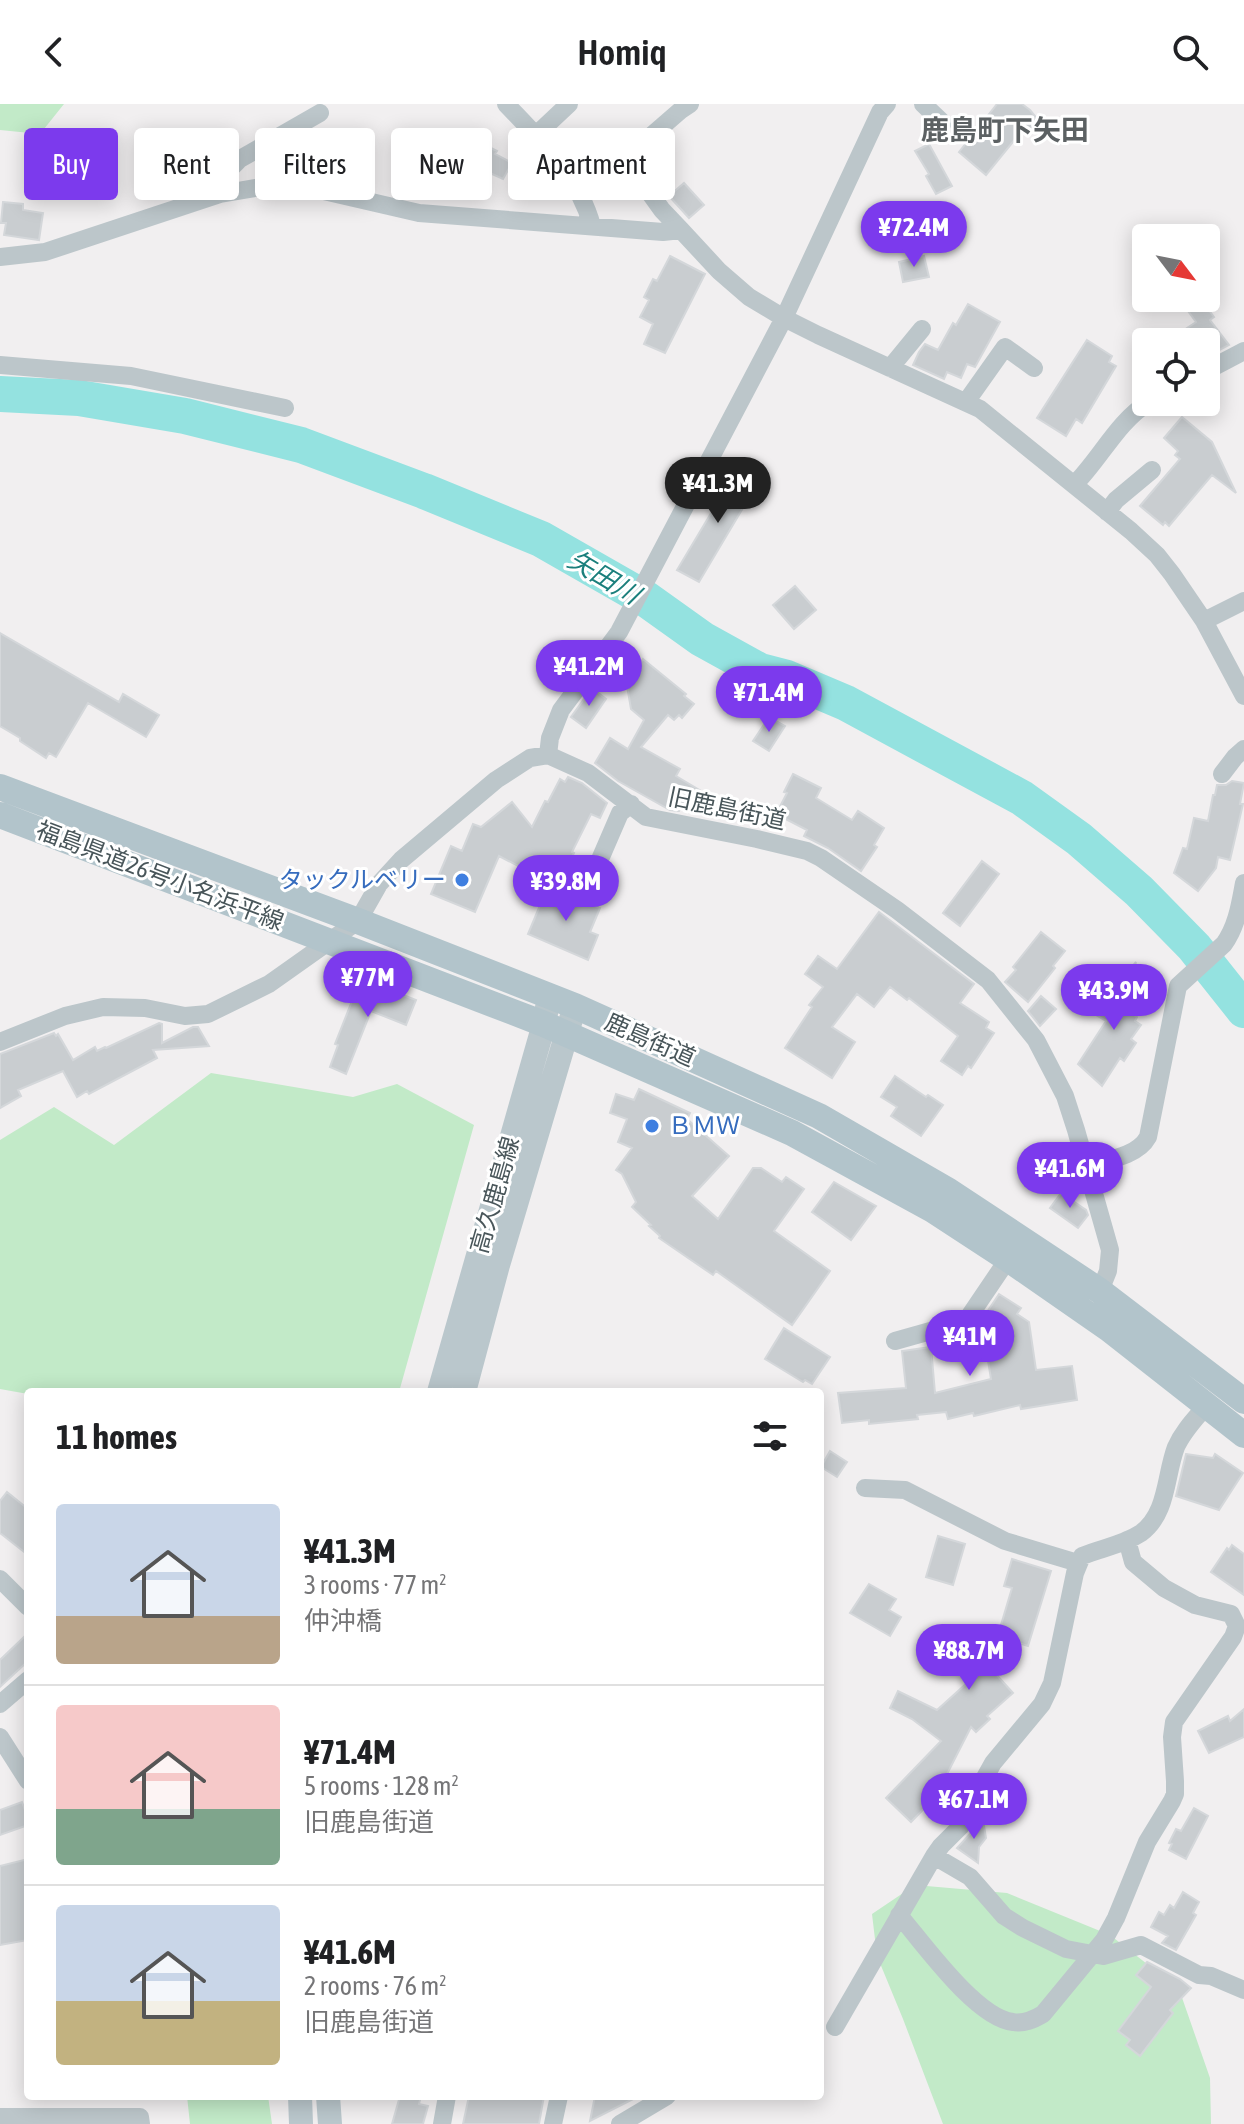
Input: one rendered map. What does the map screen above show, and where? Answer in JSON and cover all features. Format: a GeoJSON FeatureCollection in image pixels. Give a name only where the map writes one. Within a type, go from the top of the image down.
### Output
{"type":"FeatureCollection","features":[{"type":"Feature","properties":{"kind":"main road","name":"鹿島街道"},"geometry":{"type":"LineString","coordinates":[[0,787],[575,1006],[819,1116],[949,1191],[1100,1291],[1244,1401]]}},
{"type":"Feature","properties":{"kind":"main road","name":"福島県道26号小名浜平線"},"geometry":{"type":"LineString","coordinates":[[0,815],[555,1030],[792,1133],[933,1210],[1008,1259],[1109,1329],[1244,1435]]}},
{"type":"Feature","properties":{"kind":"main road","name":"高久鹿島線"},"geometry":{"type":"LineString","coordinates":[[465,1388],[555,1030],[549,997]]}},
{"type":"Feature","properties":{"kind":"main road","name":"高久鹿島線"},"geometry":{"type":"LineString","coordinates":[[440,1388],[555,1030],[575,1006]]}},
{"type":"Feature","properties":{"kind":"main road"},"geometry":{"type":"LineString","coordinates":[[300,2100],[301,2124]]}},
{"type":"Feature","properties":{"kind":"main road"},"geometry":{"type":"LineString","coordinates":[[328,2100],[330,2124]]}},
{"type":"Feature","properties":{"kind":"street"},"geometry":{"type":"LineString","coordinates":[[506,104],[529,128]]}},
{"type":"Feature","properties":{"kind":"street"},"geometry":{"type":"LineString","coordinates":[[543,128],[569,104]]}},
{"type":"Feature","properties":{"kind":"street"},"geometry":{"type":"LineString","coordinates":[[690,104],[651,136],[635,157],[633,167],[662,210],[719,271],[749,297],[784,318],[966,402],[1000,424],[1157,555],[1204,621],[1244,696]]}},
{"type":"Feature","properties":{"kind":"street"},"geometry":{"type":"LineString","coordinates":[[0,1042],[65,1016],[103,1007],[145,1008],[185,1016],[208,1014],[269,984],[358,921],[379,884],[401,860],[496,780],[530,758],[548,755],[550,738],[561,710],[619,632],[784,318],[880,112],[887,104]]}},
{"type":"Feature","properties":{"kind":"street"},"geometry":{"type":"LineString","coordinates":[[923,104],[943,123]]}},
{"type":"Feature","properties":{"kind":"street"},"geometry":{"type":"LineString","coordinates":[[239,160],[320,113]]}},
{"type":"Feature","properties":{"kind":"street"},"geometry":{"type":"LineString","coordinates":[[239,190],[278,184],[302,186],[419,213],[663,232],[681,230]]}},
{"type":"Feature","properties":{"kind":"street"},"geometry":{"type":"LineString","coordinates":[[0,257],[45,252],[200,200]]}},
{"type":"Feature","properties":{"kind":"street"},"geometry":{"type":"LineString","coordinates":[[582,200],[592,226]]}},
{"type":"Feature","properties":{"kind":"street"},"geometry":{"type":"LineString","coordinates":[[890,368],[922,329]]}},
{"type":"Feature","properties":{"kind":"street"},"geometry":{"type":"LineString","coordinates":[[966,402],[1005,347],[1034,368]]}},
{"type":"Feature","properties":{"kind":"street"},"geometry":{"type":"LineString","coordinates":[[1220,364],[1244,351]]}},
{"type":"Feature","properties":{"kind":"street"},"geometry":{"type":"LineString","coordinates":[[0,365],[131,376],[285,408]]}},
{"type":"Feature","properties":{"kind":"street"},"geometry":{"type":"LineString","coordinates":[[1074,485],[1132,415]]}},
{"type":"Feature","properties":{"kind":"street"},"geometry":{"type":"LineString","coordinates":[[1107,512],[1116,500],[1152,470]]}},
{"type":"Feature","properties":{"kind":"street"},"geometry":{"type":"LineString","coordinates":[[1204,621],[1244,601]]}},
{"type":"Feature","properties":{"kind":"street"},"geometry":{"type":"LineString","coordinates":[[1222,774],[1244,749]]}},
{"type":"Feature","properties":{"kind":"street","name":"旧鹿島街道"},"geometry":{"type":"LineString","coordinates":[[548,755],[588,773],[646,817],[757,839],[807,851],[821,858],[897,910],[988,980],[1036,1040],[1065,1096],[1110,1250],[1108,1271],[1100,1291]]}},
{"type":"Feature","properties":{"kind":"street"},"geometry":{"type":"LineString","coordinates":[[601,857],[620,813],[631,804]]}},
{"type":"Feature","properties":{"kind":"street"},"geometry":{"type":"LineString","coordinates":[[1086,1166],[1136,1151],[1148,1137],[1178,986],[1224,944],[1237,918],[1244,883]]}},
{"type":"Feature","properties":{"kind":"street"},"geometry":{"type":"LineString","coordinates":[[895,1341],[966,1321],[1008,1259]]}},
{"type":"Feature","properties":{"kind":"street"},"geometry":{"type":"LineString","coordinates":[[835,2027],[934,1856],[961,1826],[993,1763],[1042,1704],[1052,1683],[1082,1556],[1137,1536],[1156,1518],[1176,1447],[1206,1406]]}},
{"type":"Feature","properties":{"kind":"street"},"geometry":{"type":"LineString","coordinates":[[865,1488],[905,1490],[1005,1541],[1078,1563]]}},
{"type":"Feature","properties":{"kind":"street"},"geometry":{"type":"LineString","coordinates":[[899,1915],[979,2006],[1005,2021],[1015,2023],[1031,2021],[1043,2014],[1104,1940],[1147,1842],[1175,1794],[1174,1722],[1241,1623],[1231,1614],[1195,1605],[1164,1588],[1133,1562],[1127,1540]]}},
{"type":"Feature","properties":{"kind":"street"},"geometry":{"type":"LineString","coordinates":[[0,1579],[24,1603]]}},
{"type":"Feature","properties":{"kind":"street"},"geometry":{"type":"LineString","coordinates":[[0,1704],[24,1683]]}},
{"type":"Feature","properties":{"kind":"street"},"geometry":{"type":"LineString","coordinates":[[0,1737],[24,1775]]}},
{"type":"Feature","properties":{"kind":"street"},"geometry":{"type":"LineString","coordinates":[[934,1856],[970,1877],[1004,1916],[1066,1949],[1103,1956],[1141,1945],[1199,1975],[1211,1976],[1244,1990]]}},
{"type":"Feature","properties":{"kind":"street"},"geometry":{"type":"LineString","coordinates":[[85,2100],[86,2116]]}},
{"type":"Feature","properties":{"kind":"street"},"geometry":{"type":"LineString","coordinates":[[442,2124],[446,2100]]}},
{"type":"Feature","properties":{"kind":"street"},"geometry":{"type":"LineString","coordinates":[[553,2124],[558,2100]]}},
{"type":"Feature","properties":{"kind":"street"},"geometry":{"type":"LineString","coordinates":[[620,2124],[660,2100]]}},
{"type":"Feature","properties":{"kind":"street"},"geometry":{"type":"LineString","coordinates":[[0,2117],[140,2117],[141,2124]]}},
{"type":"Feature","properties":{"kind":"green space"},"geometry":{"type":"Polygon","coordinates":[[[0,104],[64,104],[45,128],[24,128],[24,132],[0,130],[0,104]]]}},
{"type":"Feature","properties":{"kind":"green space"},"geometry":{"type":"Polygon","coordinates":[[[211,1073],[353,1097],[397,1084],[474,1125],[400,1388],[24,1388],[24,1393],[0,1389],[0,1140],[54,1107],[114,1145],[211,1073]]]}},
{"type":"Feature","properties":{"kind":"green space"},"geometry":{"type":"Polygon","coordinates":[[[915,1885],[1007,1893],[1110,1935],[1179,1989],[1210,2078],[1211,2124],[943,2124],[877,1956],[872,1914],[915,1885]]]}},
{"type":"Feature","properties":{"kind":"green space"},"geometry":{"type":"Polygon","coordinates":[[[187,2100],[269,2100],[272,2124],[190,2124],[187,2100]]]}},
{"type":"Feature","properties":{"kind":"building"},"geometry":{"type":"Polygon","coordinates":[[[997,104],[1022,104],[1040,122],[1028,132],[1025,127],[986,175],[959,152],[997,104]]]}},
{"type":"Feature","properties":{"kind":"building"},"geometry":{"type":"Polygon","coordinates":[[[929,144],[952,186],[936,194],[926,176],[929,174],[915,151],[929,144]]]}},
{"type":"Feature","properties":{"kind":"building"},"geometry":{"type":"Polygon","coordinates":[[[492,148],[497,151],[495,154],[508,161],[508,170],[503,179],[492,174],[492,148]]]}},
{"type":"Feature","properties":{"kind":"building"},"geometry":{"type":"Polygon","coordinates":[[[684,183],[704,205],[689,218],[673,200],[675,191],[684,183]]]}},
{"type":"Feature","properties":{"kind":"building"},"geometry":{"type":"Polygon","coordinates":[[[3,202],[23,204],[23,210],[43,213],[39,240],[4,235],[6,223],[1,223],[3,202]]]}},
{"type":"Feature","properties":{"kind":"building"},"geometry":{"type":"Polygon","coordinates":[[[670,256],[705,274],[665,353],[644,344],[653,324],[640,317],[649,300],[644,297],[653,279],[657,281],[670,256]]]}},
{"type":"Feature","properties":{"kind":"building"},"geometry":{"type":"Polygon","coordinates":[[[924,256],[929,277],[903,282],[899,262],[924,256]]]}},
{"type":"Feature","properties":{"kind":"building"},"geometry":{"type":"Polygon","coordinates":[[[968,304],[1000,322],[975,367],[967,364],[961,378],[947,372],[944,379],[913,365],[925,344],[938,350],[968,304]]]}},
{"type":"Feature","properties":{"kind":"building"},"geometry":{"type":"Polygon","coordinates":[[[1189,312],[1210,312],[1214,317],[1210,320],[1216,328],[1187,328],[1196,322],[1189,312]]]}},
{"type":"Feature","properties":{"kind":"building"},"geometry":{"type":"Polygon","coordinates":[[[1220,333],[1229,345],[1220,350],[1220,333]]]}},
{"type":"Feature","properties":{"kind":"building"},"geometry":{"type":"Polygon","coordinates":[[[1087,340],[1112,356],[1109,362],[1116,366],[1082,423],[1076,419],[1066,436],[1037,418],[1087,340]]]}},
{"type":"Feature","properties":{"kind":"building"},"geometry":{"type":"Polygon","coordinates":[[[1182,417],[1212,442],[1236,493],[1212,475],[1169,526],[1165,522],[1163,525],[1140,506],[1180,459],[1175,455],[1178,451],[1164,438],[1182,417]]]}},
{"type":"Feature","properties":{"kind":"building"},"geometry":{"type":"Polygon","coordinates":[[[738,468],[759,481],[699,582],[677,570],[738,468]]]}},
{"type":"Feature","properties":{"kind":"building"},"geometry":{"type":"Polygon","coordinates":[[[795,586],[816,610],[794,629],[773,605],[795,586]]]}},
{"type":"Feature","properties":{"kind":"building"},"geometry":{"type":"Polygon","coordinates":[[[0,633],[119,702],[123,694],[159,715],[146,737],[88,703],[56,757],[49,753],[46,758],[20,741],[0,726],[0,633]]]}},
{"type":"Feature","properties":{"kind":"building"},"geometry":{"type":"Polygon","coordinates":[[[643,659],[694,704],[682,718],[679,715],[674,720],[668,715],[641,747],[680,769],[676,776],[716,800],[708,816],[683,805],[679,811],[670,810],[618,781],[595,763],[610,738],[628,749],[644,720],[631,709],[626,680],[643,659]]]}},
{"type":"Feature","properties":{"kind":"building"},"geometry":{"type":"Polygon","coordinates":[[[592,688],[606,699],[586,728],[571,717],[592,688]]]}},
{"type":"Feature","properties":{"kind":"building"},"geometry":{"type":"Polygon","coordinates":[[[769,717],[785,726],[769,751],[753,741],[769,717]]]}},
{"type":"Feature","properties":{"kind":"building"},"geometry":{"type":"Polygon","coordinates":[[[793,774],[821,788],[816,798],[852,820],[858,811],[884,828],[874,845],[877,847],[861,871],[804,836],[807,830],[776,814],[793,774]]]}},
{"type":"Feature","properties":{"kind":"building"},"geometry":{"type":"Polygon","coordinates":[[[568,777],[582,783],[607,803],[600,818],[591,814],[558,887],[499,856],[475,912],[431,894],[451,846],[462,851],[473,824],[481,827],[512,802],[532,827],[560,779],[565,782],[568,777]]]}},
{"type":"Feature","properties":{"kind":"building"},"geometry":{"type":"Polygon","coordinates":[[[1232,781],[1244,783],[1240,804],[1243,804],[1230,860],[1218,857],[1216,868],[1198,891],[1174,873],[1183,848],[1187,849],[1194,818],[1208,821],[1217,785],[1232,781]]]}},
{"type":"Feature","properties":{"kind":"building"},"geometry":{"type":"Polygon","coordinates":[[[982,861],[999,874],[960,926],[943,913],[982,861]]]}},
{"type":"Feature","properties":{"kind":"building"},"geometry":{"type":"Polygon","coordinates":[[[548,886],[600,908],[590,932],[598,935],[588,960],[528,934],[548,886]]]}},
{"type":"Feature","properties":{"kind":"building"},"geometry":{"type":"Polygon","coordinates":[[[879,912],[974,984],[960,1003],[989,1022],[986,1028],[994,1033],[971,1068],[968,1066],[962,1075],[941,1061],[958,1036],[890,987],[874,1007],[857,994],[832,1027],[855,1042],[832,1078],[785,1048],[823,987],[805,974],[818,956],[837,969],[879,912]]]}},
{"type":"Feature","properties":{"kind":"building"},"geometry":{"type":"Polygon","coordinates":[[[1041,932],[1065,951],[1028,1002],[1005,982],[1041,932]]]}},
{"type":"Feature","properties":{"kind":"building"},"geometry":{"type":"Polygon","coordinates":[[[1136,962],[1130,989],[1137,996],[1134,999],[1142,1005],[1134,1015],[1137,1017],[1135,1021],[1141,1025],[1131,1039],[1136,1043],[1124,1061],[1120,1058],[1102,1086],[1078,1064],[1106,1021],[1096,1015],[1136,962]]]}},
{"type":"Feature","properties":{"kind":"building"},"geometry":{"type":"Polygon","coordinates":[[[368,981],[416,1000],[406,1025],[371,1011],[346,1074],[330,1067],[338,1045],[335,1044],[354,996],[361,984],[367,986],[368,981]]]}},
{"type":"Feature","properties":{"kind":"building"},"geometry":{"type":"Polygon","coordinates":[[[1041,996],[1056,1009],[1040,1026],[1028,1011],[1041,996]]]}},
{"type":"Feature","properties":{"kind":"building"},"geometry":{"type":"Polygon","coordinates":[[[162,1024],[162,1043],[198,1027],[209,1046],[153,1050],[157,1058],[89,1094],[87,1091],[77,1097],[63,1071],[18,1090],[21,1096],[0,1108],[0,1054],[54,1033],[56,1036],[58,1034],[73,1060],[95,1047],[97,1051],[106,1048],[162,1024]]]}},
{"type":"Feature","properties":{"kind":"building"},"geometry":{"type":"Polygon","coordinates":[[[895,1076],[943,1105],[921,1136],[891,1116],[897,1107],[881,1097],[895,1076]]]}},
{"type":"Feature","properties":{"kind":"building"},"geometry":{"type":"Polygon","coordinates":[[[639,1089],[690,1113],[687,1119],[729,1156],[692,1196],[718,1219],[753,1168],[761,1168],[782,1182],[786,1177],[804,1189],[774,1231],[830,1271],[792,1325],[716,1271],[713,1275],[659,1238],[651,1225],[632,1207],[636,1202],[622,1174],[616,1170],[632,1148],[618,1142],[627,1119],[610,1113],[616,1094],[634,1100],[639,1089]]]}},
{"type":"Feature","properties":{"kind":"building"},"geometry":{"type":"Polygon","coordinates":[[[834,1182],[876,1206],[851,1240],[812,1212],[834,1182]]]}},
{"type":"Feature","properties":{"kind":"building"},"geometry":{"type":"Polygon","coordinates":[[[1061,1193],[1086,1210],[1088,1215],[1078,1228],[1050,1208],[1061,1193]]]}},
{"type":"Feature","properties":{"kind":"building"},"geometry":{"type":"Polygon","coordinates":[[[999,1294],[1021,1308],[1017,1314],[1029,1322],[1036,1370],[1072,1366],[1077,1400],[1021,1409],[1020,1405],[948,1419],[946,1412],[917,1415],[918,1419],[869,1424],[869,1420],[842,1423],[838,1393],[906,1388],[902,1351],[931,1347],[935,1393],[991,1379],[985,1342],[965,1345],[999,1294]]]}},
{"type":"Feature","properties":{"kind":"building"},"geometry":{"type":"Polygon","coordinates":[[[784,1328],[830,1357],[812,1384],[803,1382],[765,1359],[784,1328]]]}},
{"type":"Feature","properties":{"kind":"building"},"geometry":{"type":"Polygon","coordinates":[[[830,1451],[847,1462],[837,1477],[824,1469],[830,1451]]]}},
{"type":"Feature","properties":{"kind":"building"},"geometry":{"type":"Polygon","coordinates":[[[1186,1454],[1213,1458],[1215,1454],[1243,1473],[1219,1510],[1176,1496],[1186,1454]]]}},
{"type":"Feature","properties":{"kind":"building"},"geometry":{"type":"Polygon","coordinates":[[[7,1492],[24,1506],[24,1552],[0,1533],[0,1501],[7,1492]]]}},
{"type":"Feature","properties":{"kind":"building"},"geometry":{"type":"Polygon","coordinates":[[[938,1536],[965,1544],[953,1585],[926,1577],[938,1536]]]}},
{"type":"Feature","properties":{"kind":"building"},"geometry":{"type":"Polygon","coordinates":[[[1232,1545],[1244,1554],[1244,1595],[1211,1572],[1232,1545]]]}},
{"type":"Feature","properties":{"kind":"building"},"geometry":{"type":"Polygon","coordinates":[[[1012,1559],[1051,1571],[1028,1646],[1012,1641],[996,1661],[1000,1664],[994,1672],[1013,1693],[987,1716],[990,1719],[976,1732],[971,1727],[944,1780],[948,1784],[911,1822],[886,1798],[941,1741],[912,1719],[890,1708],[898,1691],[937,1710],[978,1673],[943,1646],[954,1632],[957,1635],[959,1632],[992,1655],[1012,1588],[1004,1586],[1012,1559]]]}},
{"type":"Feature","properties":{"kind":"building"},"geometry":{"type":"Polygon","coordinates":[[[869,1584],[896,1599],[889,1610],[901,1617],[890,1636],[850,1613],[869,1584]]]}},
{"type":"Feature","properties":{"kind":"building"},"geometry":{"type":"Polygon","coordinates":[[[24,1637],[24,1665],[0,1687],[0,1660],[24,1637]]]}},
{"type":"Feature","properties":{"kind":"building"},"geometry":{"type":"Polygon","coordinates":[[[1244,1709],[1244,1737],[1209,1753],[1198,1731],[1228,1716],[1230,1721],[1244,1709]]]}},
{"type":"Feature","properties":{"kind":"building"},"geometry":{"type":"Polygon","coordinates":[[[22,1802],[24,1826],[0,1835],[0,1810],[22,1802]]]}},
{"type":"Feature","properties":{"kind":"building"},"geometry":{"type":"Polygon","coordinates":[[[1194,1808],[1208,1816],[1186,1859],[1169,1850],[1172,1844],[1169,1843],[1176,1829],[1181,1831],[1194,1808]]]}},
{"type":"Feature","properties":{"kind":"building"},"geometry":{"type":"Polygon","coordinates":[[[982,1814],[986,1838],[979,1847],[978,1863],[957,1848],[982,1814]]]}},
{"type":"Feature","properties":{"kind":"building"},"geometry":{"type":"Polygon","coordinates":[[[24,1860],[24,1941],[0,1945],[0,1866],[24,1860]]]}},
{"type":"Feature","properties":{"kind":"building"},"geometry":{"type":"Polygon","coordinates":[[[1183,1892],[1199,1902],[1193,1913],[1196,1915],[1176,1950],[1162,1943],[1168,1936],[1151,1927],[1159,1912],[1164,1915],[1170,1905],[1174,1908],[1183,1892]]]}},
{"type":"Feature","properties":{"kind":"building"},"geometry":{"type":"Polygon","coordinates":[[[1147,1962],[1191,1988],[1170,2010],[1173,2013],[1140,2056],[1126,2045],[1130,2040],[1118,2031],[1151,1987],[1136,1975],[1147,1962]]]}},
{"type":"Feature","properties":{"kind":"building"},"geometry":{"type":"Polygon","coordinates":[[[399,2100],[420,2100],[419,2104],[428,2106],[423,2124],[392,2124],[399,2100]]]}},
{"type":"Feature","properties":{"kind":"building"},"geometry":{"type":"Polygon","coordinates":[[[468,2100],[543,2100],[539,2124],[463,2124],[468,2100]]]}},
{"type":"Feature","properties":{"kind":"building"},"geometry":{"type":"Polygon","coordinates":[[[594,2100],[631,2100],[590,2121],[594,2100]]]}},
{"type":"Feature","properties":{"kind":"waterway","name":"矢田川"},"geometry":{"type":"LineString","coordinates":[[0,394],[79,398],[185,416],[301,445],[541,539],[646,599],[702,639],[760,671],[787,678],[846,703],[1022,798],[1079,839],[1139,891],[1194,947],[1244,1010]]}},
{"type":"Feature","properties":{"kind":"place","name":"タックルベリー"},"geometry":{"type":"Point","coordinates":[462,880]}},
{"type":"Feature","properties":{"kind":"place","name":"ＢＭＷ"},"geometry":{"type":"Point","coordinates":[652,1126]}},
{"type":"Feature","properties":{"kind":"district","name":"鹿島町下矢田"},"geometry":{"type":"Point","coordinates":[1005,130]}}]}
